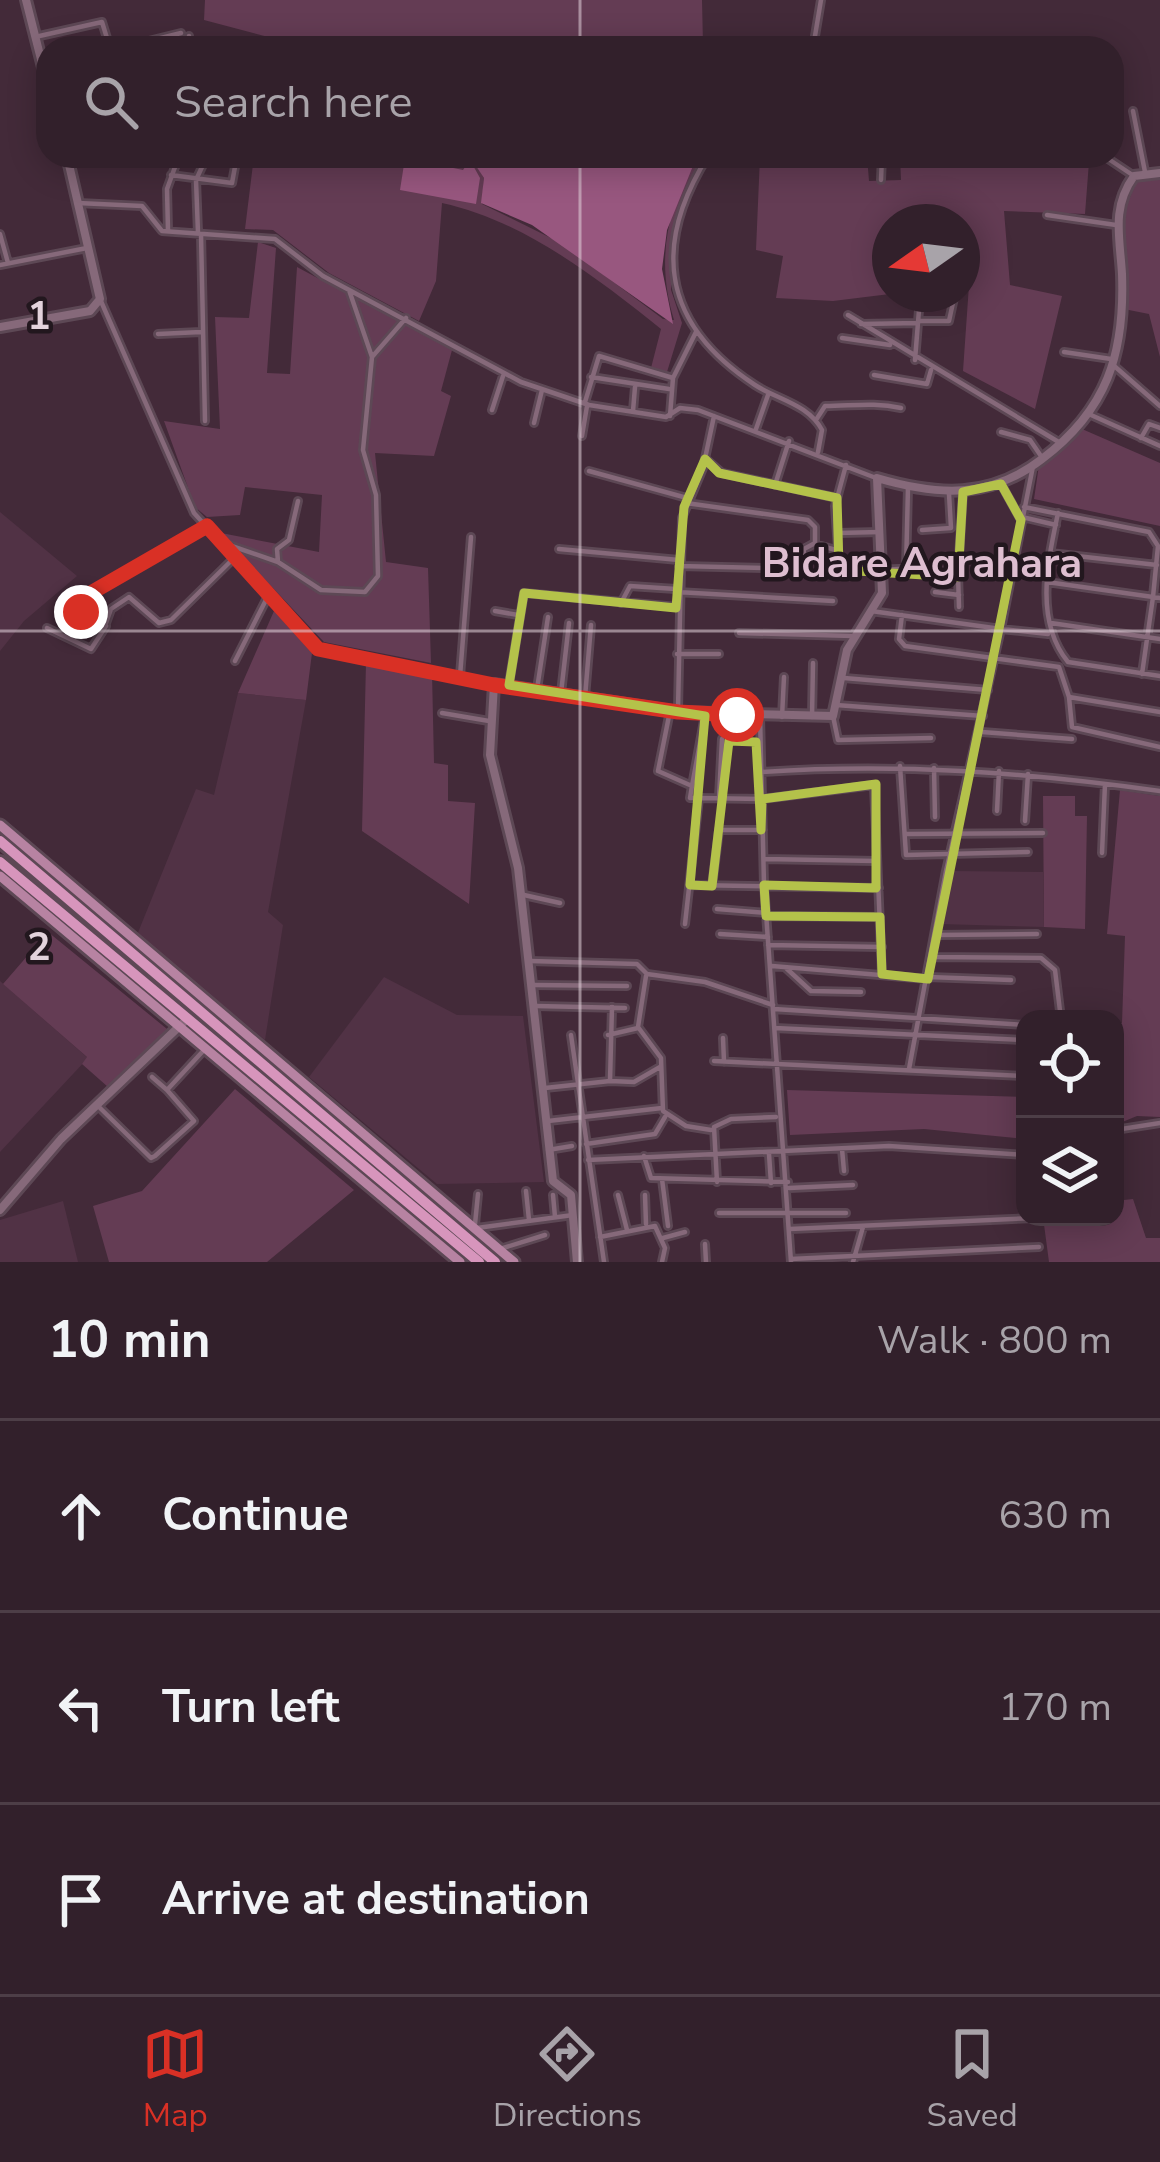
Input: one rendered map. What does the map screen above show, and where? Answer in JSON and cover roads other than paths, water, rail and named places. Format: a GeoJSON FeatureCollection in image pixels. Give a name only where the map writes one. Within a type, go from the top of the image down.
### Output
{"type":"FeatureCollection","features":[{"type":"Feature","properties":{"kind":"highway"},"geometry":{"type":"LineString","coordinates":[[0,841],[202,1004],[478,1262]]}},
{"type":"Feature","properties":{"kind":"highway"},"geometry":{"type":"LineString","coordinates":[[0,862],[405,1193],[497,1256]]}},
{"type":"Feature","properties":{"kind":"main road"},"geometry":{"type":"LineString","coordinates":[[0,825],[202,1004],[474,1228],[497,1256],[514,1262]]}},
{"type":"Feature","properties":{"kind":"main road"},"geometry":{"type":"LineString","coordinates":[[0,876],[460,1262]]}},
{"type":"Feature","properties":{"kind":"street"},"geometry":{"type":"LineString","coordinates":[[26,0],[36,42]]}},
{"type":"Feature","properties":{"kind":"street"},"geometry":{"type":"LineString","coordinates":[[815,36],[820,0]]}},
{"type":"Feature","properties":{"kind":"street"},"geometry":{"type":"LineString","coordinates":[[39,36],[102,22],[106,36]]}},
{"type":"Feature","properties":{"kind":"street"},"geometry":{"type":"LineString","coordinates":[[1133,111],[1145,172]]}},
{"type":"Feature","properties":{"kind":"street"},"geometry":{"type":"LineString","coordinates":[[72,168],[100,299],[194,513],[318,649],[494,685],[674,711],[833,716]]}},
{"type":"Feature","properties":{"kind":"street"},"geometry":{"type":"LineString","coordinates":[[168,231],[174,168]]}},
{"type":"Feature","properties":{"kind":"street"},"geometry":{"type":"LineString","coordinates":[[202,168],[196,180],[205,421]]}},
{"type":"Feature","properties":{"kind":"street"},"geometry":{"type":"LineString","coordinates":[[171,175],[232,183],[235,168]]}},
{"type":"Feature","properties":{"kind":"street"},"geometry":{"type":"LineString","coordinates":[[702,168],[681,210],[673,268],[684,320],[769,393],[816,420],[822,430],[818,452]]}},
{"type":"Feature","properties":{"kind":"street"},"geometry":{"type":"LineString","coordinates":[[880,179],[881,168]]}},
{"type":"Feature","properties":{"kind":"street"},"geometry":{"type":"LineString","coordinates":[[1122,168],[1134,176]]}},
{"type":"Feature","properties":{"kind":"street"},"geometry":{"type":"LineString","coordinates":[[1134,176],[1160,173]]}},
{"type":"Feature","properties":{"kind":"street"},"geometry":{"type":"LineString","coordinates":[[78,203],[142,206],[148,219],[168,231],[275,239],[349,290],[504,374],[586,405],[670,416],[684,408],[756,429],[878,478],[949,494],[1000,484],[1034,466],[1091,415],[1112,362],[1122,276],[1117,224],[1134,176]]}},
{"type":"Feature","properties":{"kind":"street"},"geometry":{"type":"LineString","coordinates":[[1047,215],[1117,224]]}},
{"type":"Feature","properties":{"kind":"street"},"geometry":{"type":"LineString","coordinates":[[0,233],[4,264],[86,248]]}},
{"type":"Feature","properties":{"kind":"street"},"geometry":{"type":"LineString","coordinates":[[223,543],[278,562],[321,590],[361,594],[378,576],[376,495],[362,450],[372,357],[349,290]]}},
{"type":"Feature","properties":{"kind":"street"},"geometry":{"type":"LineString","coordinates":[[0,327],[90,311],[100,299]]}},
{"type":"Feature","properties":{"kind":"street"},"geometry":{"type":"LineString","coordinates":[[915,360],[919,312]]}},
{"type":"Feature","properties":{"kind":"street"},"geometry":{"type":"LineString","coordinates":[[861,324],[949,321],[951,312]]}},
{"type":"Feature","properties":{"kind":"street"},"geometry":{"type":"LineString","coordinates":[[848,315],[931,370],[1041,427],[1062,444]]}},
{"type":"Feature","properties":{"kind":"street"},"geometry":{"type":"LineString","coordinates":[[372,357],[406,318]]}},
{"type":"Feature","properties":{"kind":"street"},"geometry":{"type":"LineString","coordinates":[[158,334],[203,332]]}},
{"type":"Feature","properties":{"kind":"street"},"geometry":{"type":"LineString","coordinates":[[670,416],[673,378],[696,332]]}},
{"type":"Feature","properties":{"kind":"street"},"geometry":{"type":"LineString","coordinates":[[842,338],[894,345]]}},
{"type":"Feature","properties":{"kind":"street"},"geometry":{"type":"LineString","coordinates":[[1064,352],[1112,362],[1160,406]]}},
{"type":"Feature","properties":{"kind":"street"},"geometry":{"type":"LineString","coordinates":[[582,436],[599,356],[673,378]]}},
{"type":"Feature","properties":{"kind":"street"},"geometry":{"type":"LineString","coordinates":[[874,375],[928,384],[931,370]]}},
{"type":"Feature","properties":{"kind":"street"},"geometry":{"type":"LineString","coordinates":[[492,410],[504,374]]}},
{"type":"Feature","properties":{"kind":"street"},"geometry":{"type":"LineString","coordinates":[[591,377],[671,390]]}},
{"type":"Feature","properties":{"kind":"street"},"geometry":{"type":"LineString","coordinates":[[633,411],[635,385]]}},
{"type":"Feature","properties":{"kind":"street"},"geometry":{"type":"LineString","coordinates":[[534,424],[542,390]]}},
{"type":"Feature","properties":{"kind":"street"},"geometry":{"type":"LineString","coordinates":[[756,429],[769,393]]}},
{"type":"Feature","properties":{"kind":"street"},"geometry":{"type":"LineString","coordinates":[[816,420],[826,406],[855,410],[874,402],[901,407]]}},
{"type":"Feature","properties":{"kind":"street"},"geometry":{"type":"LineString","coordinates":[[1091,415],[1159,444]]}},
{"type":"Feature","properties":{"kind":"street"},"geometry":{"type":"LineString","coordinates":[[692,786],[658,771],[674,711],[677,591],[687,500],[705,459],[714,416]]}},
{"type":"Feature","properties":{"kind":"street"},"geometry":{"type":"LineString","coordinates":[[1141,438],[1149,424],[1160,428]]}},
{"type":"Feature","properties":{"kind":"street"},"geometry":{"type":"LineString","coordinates":[[1001,432],[1030,440],[1043,459]]}},
{"type":"Feature","properties":{"kind":"street"},"geometry":{"type":"LineString","coordinates":[[775,485],[789,441]]}},
{"type":"Feature","properties":{"kind":"street"},"geometry":{"type":"LineString","coordinates":[[705,459],[718,472],[837,498]]}},
{"type":"Feature","properties":{"kind":"street"},"geometry":{"type":"LineString","coordinates":[[846,465],[837,498],[836,550],[841,566],[958,574]]}},
{"type":"Feature","properties":{"kind":"street"},"geometry":{"type":"LineString","coordinates":[[909,1070],[950,854],[1034,466]]}},
{"type":"Feature","properties":{"kind":"street"},"geometry":{"type":"LineString","coordinates":[[589,471],[687,500],[808,520],[816,531],[814,544]]}},
{"type":"Feature","properties":{"kind":"street"},"geometry":{"type":"LineString","coordinates":[[878,478],[882,593],[854,636],[833,716],[838,740],[931,738]]}},
{"type":"Feature","properties":{"kind":"street"},"geometry":{"type":"LineString","coordinates":[[1000,484],[1022,519],[1056,525]]}},
{"type":"Feature","properties":{"kind":"street"},"geometry":{"type":"LineString","coordinates":[[905,569],[908,487]]}},
{"type":"Feature","properties":{"kind":"street"},"geometry":{"type":"LineString","coordinates":[[959,607],[962,492]]}},
{"type":"Feature","properties":{"kind":"street"},"geometry":{"type":"LineString","coordinates":[[922,530],[951,528],[949,494]]}},
{"type":"Feature","properties":{"kind":"street"},"geometry":{"type":"LineString","coordinates":[[278,562],[277,549],[289,540],[298,502]]}},
{"type":"Feature","properties":{"kind":"street"},"geometry":{"type":"LineString","coordinates":[[1024,507],[1149,532],[1158,546],[1157,597],[1142,674]]}},
{"type":"Feature","properties":{"kind":"street"},"geometry":{"type":"LineString","coordinates":[[1058,514],[1047,582],[1051,623],[1068,662],[1160,676]]}},
{"type":"Feature","properties":{"kind":"street"},"geometry":{"type":"LineString","coordinates":[[106,626],[81,612],[89,594],[207,526]]}},
{"type":"Feature","properties":{"kind":"street"},"geometry":{"type":"LineString","coordinates":[[838,532],[880,532]]}},
{"type":"Feature","properties":{"kind":"street"},"geometry":{"type":"LineString","coordinates":[[460,676],[471,537]]}},
{"type":"Feature","properties":{"kind":"street"},"geometry":{"type":"LineString","coordinates":[[559,548],[679,563],[802,569],[804,549],[814,544],[836,550]]}},
{"type":"Feature","properties":{"kind":"street"},"geometry":{"type":"LineString","coordinates":[[1050,554],[1157,565]]}},
{"type":"Feature","properties":{"kind":"street"},"geometry":{"type":"LineString","coordinates":[[47,628],[91,649],[111,609],[129,597],[159,623],[171,620],[235,557]]}},
{"type":"Feature","properties":{"kind":"street"},"geometry":{"type":"LineString","coordinates":[[1047,582],[1157,597]]}},
{"type":"Feature","properties":{"kind":"street"},"geometry":{"type":"LineString","coordinates":[[621,603],[630,586],[833,601]]}},
{"type":"Feature","properties":{"kind":"street"},"geometry":{"type":"LineString","coordinates":[[509,685],[518,615],[527,592],[677,607]]}},
{"type":"Feature","properties":{"kind":"street"},"geometry":{"type":"LineString","coordinates":[[935,592],[959,596]]}},
{"type":"Feature","properties":{"kind":"street"},"geometry":{"type":"LineString","coordinates":[[236,661],[268,595]]}},
{"type":"Feature","properties":{"kind":"street"},"geometry":{"type":"LineString","coordinates":[[871,610],[1048,634]]}},
{"type":"Feature","properties":{"kind":"street"},"geometry":{"type":"LineString","coordinates":[[495,611],[518,615]]}},
{"type":"Feature","properties":{"kind":"street"},"geometry":{"type":"LineString","coordinates":[[902,615],[901,644],[1059,667],[1072,727],[1160,747]]}},
{"type":"Feature","properties":{"kind":"street"},"geometry":{"type":"LineString","coordinates":[[537,689],[548,617]]}},
{"type":"Feature","properties":{"kind":"street"},"geometry":{"type":"LineString","coordinates":[[561,693],[569,623]]}},
{"type":"Feature","properties":{"kind":"street"},"geometry":{"type":"LineString","coordinates":[[1051,623],[1160,639]]}},
{"type":"Feature","properties":{"kind":"street"},"geometry":{"type":"LineString","coordinates":[[585,697],[591,625]]}},
{"type":"Feature","properties":{"kind":"street"},"geometry":{"type":"LineString","coordinates":[[739,633],[854,636]]}},
{"type":"Feature","properties":{"kind":"street"},"geometry":{"type":"LineString","coordinates":[[677,654],[719,654]]}},
{"type":"Feature","properties":{"kind":"street"},"geometry":{"type":"LineString","coordinates":[[812,717],[813,663]]}},
{"type":"Feature","properties":{"kind":"street"},"geometry":{"type":"LineString","coordinates":[[782,717],[784,677]]}},
{"type":"Feature","properties":{"kind":"street"},"geometry":{"type":"LineString","coordinates":[[841,678],[988,690]]}},
{"type":"Feature","properties":{"kind":"street"},"geometry":{"type":"LineString","coordinates":[[494,685],[490,755],[520,894],[553,1181],[570,1194],[577,1262]]}},
{"type":"Feature","properties":{"kind":"street"},"geometry":{"type":"LineString","coordinates":[[1069,697],[1160,712]]}},
{"type":"Feature","properties":{"kind":"street"},"geometry":{"type":"LineString","coordinates":[[836,705],[983,716]]}},
{"type":"Feature","properties":{"kind":"street"},"geometry":{"type":"LineString","coordinates":[[442,713],[490,721]]}},
{"type":"Feature","properties":{"kind":"street"},"geometry":{"type":"LineString","coordinates":[[705,713],[690,798],[762,799],[874,785],[882,974]]}},
{"type":"Feature","properties":{"kind":"street"},"geometry":{"type":"LineString","coordinates":[[760,716],[764,884],[791,1261],[1040,1247]]}},
{"type":"Feature","properties":{"kind":"street"},"geometry":{"type":"LineString","coordinates":[[979,731],[1072,739]]}},
{"type":"Feature","properties":{"kind":"street"},"geometry":{"type":"LineString","coordinates":[[719,798],[722,739]]}},
{"type":"Feature","properties":{"kind":"street"},"geometry":{"type":"LineString","coordinates":[[900,766],[906,855],[1028,852]]}},
{"type":"Feature","properties":{"kind":"street"},"geometry":{"type":"LineString","coordinates":[[761,772],[934,766],[1160,791]]}},
{"type":"Feature","properties":{"kind":"street"},"geometry":{"type":"LineString","coordinates":[[934,766],[935,817]]}},
{"type":"Feature","properties":{"kind":"street"},"geometry":{"type":"LineString","coordinates":[[997,811],[999,771]]}},
{"type":"Feature","properties":{"kind":"street"},"geometry":{"type":"LineString","coordinates":[[1025,821],[1028,774]]}},
{"type":"Feature","properties":{"kind":"street"},"geometry":{"type":"LineString","coordinates":[[1102,853],[1105,784]]}},
{"type":"Feature","properties":{"kind":"street"},"geometry":{"type":"LineString","coordinates":[[685,924],[699,798]]}},
{"type":"Feature","properties":{"kind":"street"},"geometry":{"type":"LineString","coordinates":[[712,886],[718,830],[763,830]]}},
{"type":"Feature","properties":{"kind":"street"},"geometry":{"type":"LineString","coordinates":[[907,834],[1043,833]]}},
{"type":"Feature","properties":{"kind":"street"},"geometry":{"type":"LineString","coordinates":[[764,859],[876,861]]}},
{"type":"Feature","properties":{"kind":"street"},"geometry":{"type":"LineString","coordinates":[[690,885],[879,888]]}},
{"type":"Feature","properties":{"kind":"street"},"geometry":{"type":"LineString","coordinates":[[520,894],[560,903]]}},
{"type":"Feature","properties":{"kind":"street"},"geometry":{"type":"LineString","coordinates":[[717,909],[880,917]]}},
{"type":"Feature","properties":{"kind":"street"},"geometry":{"type":"LineString","coordinates":[[720,934],[882,946]]}},
{"type":"Feature","properties":{"kind":"street"},"geometry":{"type":"LineString","coordinates":[[936,934],[1037,934]]}},
{"type":"Feature","properties":{"kind":"street"},"geometry":{"type":"LineString","coordinates":[[932,957],[1041,958],[1055,970],[1060,1010]]}},
{"type":"Feature","properties":{"kind":"street"},"geometry":{"type":"LineString","coordinates":[[526,961],[637,964],[647,974],[705,982],[773,1007],[918,1022],[1016,1025]]}},
{"type":"Feature","properties":{"kind":"street"},"geometry":{"type":"LineString","coordinates":[[770,966],[1010,980]]}},
{"type":"Feature","properties":{"kind":"street"},"geometry":{"type":"LineString","coordinates":[[786,967],[811,991],[861,992]]}},
{"type":"Feature","properties":{"kind":"street"},"geometry":{"type":"LineString","coordinates":[[638,1028],[647,974]]}},
{"type":"Feature","properties":{"kind":"street"},"geometry":{"type":"LineString","coordinates":[[528,985],[627,986]]}},
{"type":"Feature","properties":{"kind":"street"},"geometry":{"type":"LineString","coordinates":[[530,1006],[625,1008]]}},
{"type":"Feature","properties":{"kind":"street"},"geometry":{"type":"LineString","coordinates":[[610,1081],[612,1007]]}},
{"type":"Feature","properties":{"kind":"street"},"geometry":{"type":"LineString","coordinates":[[0,1210],[188,1018]]}},
{"type":"Feature","properties":{"kind":"street"},"geometry":{"type":"LineString","coordinates":[[608,1035],[638,1028]]}},
{"type":"Feature","properties":{"kind":"street"},"geometry":{"type":"LineString","coordinates":[[586,1144],[655,1135],[664,1112],[662,1066],[657,1047],[638,1028]]}},
{"type":"Feature","properties":{"kind":"street"},"geometry":{"type":"LineString","coordinates":[[775,1028],[1016,1040]]}},
{"type":"Feature","properties":{"kind":"street"},"geometry":{"type":"LineString","coordinates":[[571,1035],[604,1262]]}},
{"type":"Feature","properties":{"kind":"street"},"geometry":{"type":"LineString","coordinates":[[724,1038],[724,1062]]}},
{"type":"Feature","properties":{"kind":"street"},"geometry":{"type":"LineString","coordinates":[[166,1090],[204,1050]]}},
{"type":"Feature","properties":{"kind":"street"},"geometry":{"type":"LineString","coordinates":[[714,1061],[1016,1076]]}},
{"type":"Feature","properties":{"kind":"street"},"geometry":{"type":"LineString","coordinates":[[539,1088],[634,1082],[662,1066]]}},
{"type":"Feature","properties":{"kind":"street"},"geometry":{"type":"LineString","coordinates":[[98,1106],[151,1158],[194,1121],[152,1077]]}},
{"type":"Feature","properties":{"kind":"street"},"geometry":{"type":"LineString","coordinates":[[544,1121],[664,1112],[711,1130],[731,1119],[776,1117]]}},
{"type":"Feature","properties":{"kind":"street"},"geometry":{"type":"LineString","coordinates":[[1124,1129],[1160,1124]]}},
{"type":"Feature","properties":{"kind":"street"},"geometry":{"type":"LineString","coordinates":[[711,1130],[717,1182]]}},
{"type":"Feature","properties":{"kind":"street"},"geometry":{"type":"LineString","coordinates":[[548,1150],[572,1146]]}},
{"type":"Feature","properties":{"kind":"street"},"geometry":{"type":"LineString","coordinates":[[588,1160],[942,1147],[1016,1154]]}},
{"type":"Feature","properties":{"kind":"street"},"geometry":{"type":"LineString","coordinates":[[842,1149],[844,1171]]}},
{"type":"Feature","properties":{"kind":"street"},"geometry":{"type":"LineString","coordinates":[[769,1154],[771,1183]]}},
{"type":"Feature","properties":{"kind":"street"},"geometry":{"type":"LineString","coordinates":[[643,1155],[647,1176],[662,1179],[854,1185]]}},
{"type":"Feature","properties":{"kind":"street"},"geometry":{"type":"LineString","coordinates":[[662,1179],[668,1226]]}},
{"type":"Feature","properties":{"kind":"street"},"geometry":{"type":"LineString","coordinates":[[526,1191],[529,1220]]}},
{"type":"Feature","properties":{"kind":"street"},"geometry":{"type":"LineString","coordinates":[[478,1194],[474,1228],[572,1215]]}},
{"type":"Feature","properties":{"kind":"street"},"geometry":{"type":"LineString","coordinates":[[553,1195],[555,1216]]}},
{"type":"Feature","properties":{"kind":"street"},"geometry":{"type":"LineString","coordinates":[[618,1195],[627,1230]]}},
{"type":"Feature","properties":{"kind":"street"},"geometry":{"type":"LineString","coordinates":[[645,1195],[646,1224]]}},
{"type":"Feature","properties":{"kind":"street"},"geometry":{"type":"LineString","coordinates":[[719,1213],[846,1213]]}},
{"type":"Feature","properties":{"kind":"street"},"geometry":{"type":"LineString","coordinates":[[790,1229],[1016,1219]]}},
{"type":"Feature","properties":{"kind":"street"},"geometry":{"type":"LineString","coordinates":[[600,1238],[646,1224],[658,1227],[662,1262]]}},
{"type":"Feature","properties":{"kind":"street"},"geometry":{"type":"LineString","coordinates":[[854,1260],[863,1226]]}},
{"type":"Feature","properties":{"kind":"street"},"geometry":{"type":"LineString","coordinates":[[662,1238],[685,1232]]}},
{"type":"Feature","properties":{"kind":"street"},"geometry":{"type":"LineString","coordinates":[[497,1256],[509,1242],[545,1235]]}},
{"type":"Feature","properties":{"kind":"street"},"geometry":{"type":"LineString","coordinates":[[706,1244],[706,1262]]}},
{"type":"Feature","properties":{"kind":"district","name":"Bidare Agrahara"},"geometry":{"type":"Point","coordinates":[922,563]}}]}
